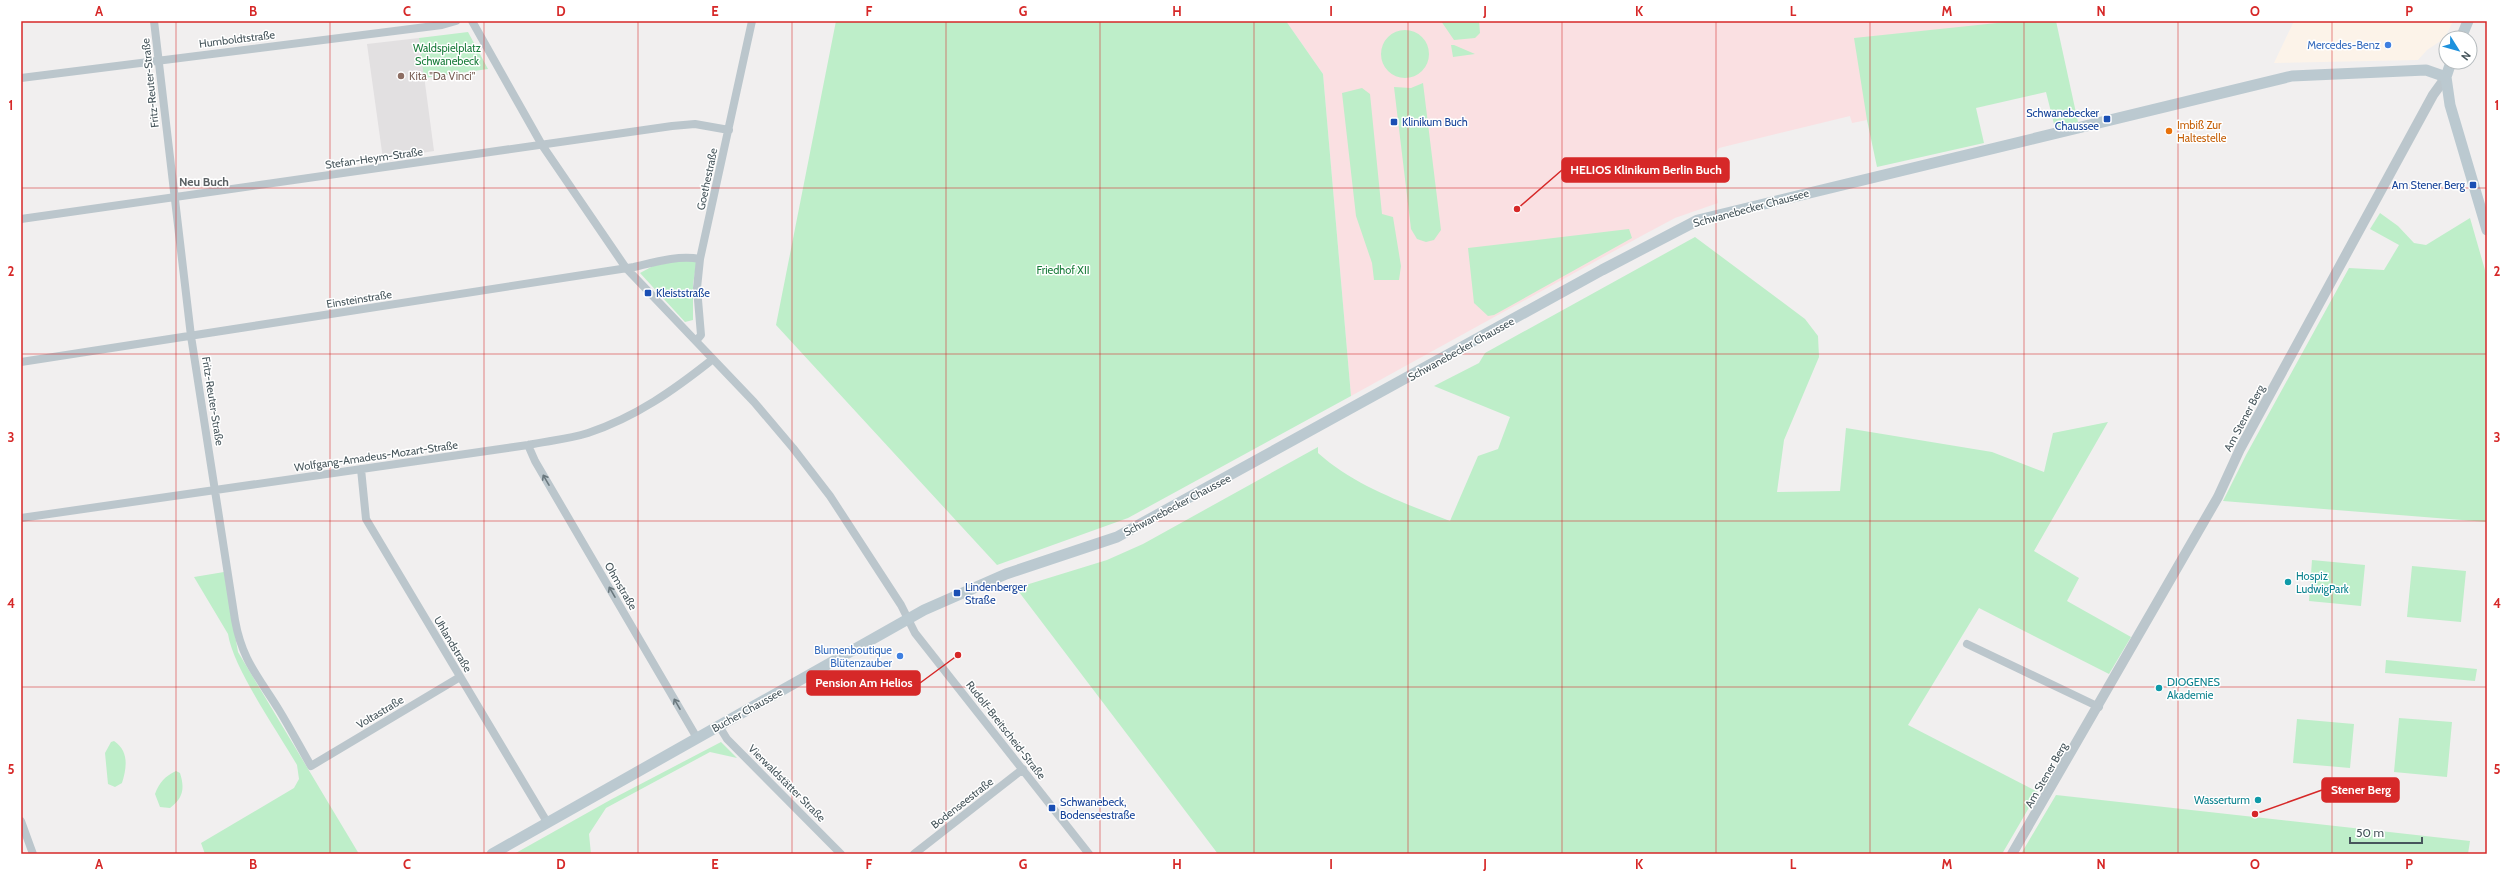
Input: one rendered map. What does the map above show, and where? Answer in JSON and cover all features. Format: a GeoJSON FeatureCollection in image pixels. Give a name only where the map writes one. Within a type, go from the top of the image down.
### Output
{"type":"FeatureCollection","features":[{"type":"Feature","properties":{"kind":"main road","name":"Schwanebecker Chaussee"},"geometry":{"type":"LineString","coordinates":[[1006,574],[1123,534],[1602,270],[1698,220],[2292,76],[2423,70],[2446,77]]}},
{"type":"Feature","properties":{"kind":"main road"},"geometry":{"type":"LineString","coordinates":[[2448,70],[2446,77],[2450,105],[2487,230]]}},
{"type":"Feature","properties":{"kind":"main road","name":"Bucher Chaussee"},"geometry":{"type":"LineString","coordinates":[[492,854],[908,619],[962,591],[1006,574]]}},
{"type":"Feature","properties":{"kind":"street","name":"Fritz-Reuter-Straße"},"geometry":{"type":"LineString","coordinates":[[154,21],[191,336],[239,643],[250,668],[278,709],[310,766]]}},
{"type":"Feature","properties":{"kind":"street","name":"Humboldtstraße"},"geometry":{"type":"LineString","coordinates":[[21,78],[159,59],[442,25],[456,21]]}},
{"type":"Feature","properties":{"kind":"street"},"geometry":{"type":"LineString","coordinates":[[472,21],[542,145],[626,268],[713,359],[777,429],[826,491],[908,619]]}},
{"type":"Feature","properties":{"kind":"street","name":"Goethestraße"},"geometry":{"type":"LineString","coordinates":[[696,341],[702,335],[697,288],[700,259],[752,21]]}},
{"type":"Feature","properties":{"kind":"street","name":"Am Stener Berg"},"geometry":{"type":"LineString","coordinates":[[2012,854],[2218,497],[2240,449],[2433,95],[2446,77]]}},
{"type":"Feature","properties":{"kind":"street","name":"Stefan-Heym-Straße"},"geometry":{"type":"LineString","coordinates":[[21,219],[672,126],[695,124],[729,130]]}},
{"type":"Feature","properties":{"kind":"street","name":"Einsteinstraße"},"geometry":{"type":"LineString","coordinates":[[21,362],[689,257],[700,259]]}},
{"type":"Feature","properties":{"kind":"street","name":"Wolfgang-Amadeus-Mozart-Straße"},"geometry":{"type":"LineString","coordinates":[[21,518],[528,444],[587,433],[639,412],[678,387],[713,359]]}},
{"type":"Feature","properties":{"kind":"street","name":"Ohmstraße"},"geometry":{"type":"LineString","coordinates":[[528,444],[539,468],[697,738]]}},
{"type":"Feature","properties":{"kind":"street","name":"Uhlandstraße"},"geometry":{"type":"LineString","coordinates":[[361,469],[366,519],[547,822]]}},
{"type":"Feature","properties":{"kind":"street","name":"Rudolf-Breitscheid-Straße"},"geometry":{"type":"LineString","coordinates":[[908,619],[915,633],[1089,854]]}},
{"type":"Feature","properties":{"kind":"street"},"geometry":{"type":"LineString","coordinates":[[1967,644],[2098,707]]}},
{"type":"Feature","properties":{"kind":"street","name":"Voltastraße"},"geometry":{"type":"LineString","coordinates":[[310,766],[460,677]]}},
{"type":"Feature","properties":{"kind":"street","name":"Vierwaldstätter Straße"},"geometry":{"type":"LineString","coordinates":[[719,726],[727,739],[841,854]]}},
{"type":"Feature","properties":{"kind":"street","name":"Bodenseestraße"},"geometry":{"type":"LineString","coordinates":[[914,854],[1023,769]]}},
{"type":"Feature","properties":{"kind":"street"},"geometry":{"type":"LineString","coordinates":[[21,821],[33,854]]}},
{"type":"Feature","properties":{"kind":"shaded area"},"geometry":{"type":"Polygon","coordinates":[[[1286,21],[2056,21],[1867,122],[1867,120],[1852,123],[1850,116],[1719,148],[1710,162],[1718,203],[1675,218],[1351,396],[1323,74],[1286,21]]]}},
{"type":"Feature","properties":{"kind":"shaded area"},"geometry":{"type":"Polygon","coordinates":[[[2294,21],[2453,21],[2449,30],[2438,30],[2438,43],[2427,50],[2418,60],[2274,63],[2294,21]]]}},
{"type":"Feature","properties":{"kind":"shaded area"},"geometry":{"type":"Polygon","coordinates":[[[419,38],[434,151],[383,159],[367,44],[419,38]]]}},
{"type":"Feature","properties":{"kind":"green space","name":"Friedhof XII"},"geometry":{"type":"Polygon","coordinates":[[[836,21],[1286,21],[1323,74],[1351,396],[1128,518],[997,565],[776,325],[836,21]]]}},
{"type":"Feature","properties":{"kind":"green space"},"geometry":{"type":"Polygon","coordinates":[[[1441,21],[1479,21],[1480,33],[1475,38],[1454,40],[1441,21]]]}},
{"type":"Feature","properties":{"kind":"green space"},"geometry":{"type":"Polygon","coordinates":[[[2016,21],[2056,21],[2078,122],[2055,128],[2046,92],[1976,108],[1984,143],[1877,167],[1867,120],[1854,38],[2016,21]]]}},
{"type":"Feature","properties":{"kind":"green space"},"geometry":{"type":"Polygon","coordinates":[[[1405,30],[1414,32],[1422,37],[1427,45],[1429,54],[1427,63],[1422,71],[1414,76],[1405,78],[1396,76],[1388,71],[1383,63],[1381,54],[1383,45],[1388,37],[1396,32],[1405,30]]]}},
{"type":"Feature","properties":{"kind":"green space","name":"Waldspielplatz Schwanebeck"},"geometry":{"type":"Polygon","coordinates":[[[468,32],[488,69],[424,78],[419,38],[468,32]]]}},
{"type":"Feature","properties":{"kind":"green space"},"geometry":{"type":"Polygon","coordinates":[[[1451,45],[1454,45],[1475,54],[1453,57],[1451,45]]]}},
{"type":"Feature","properties":{"kind":"green space"},"geometry":{"type":"Polygon","coordinates":[[[1423,83],[1441,230],[1434,240],[1426,242],[1417,239],[1411,229],[1394,87],[1411,88],[1423,83]]]}},
{"type":"Feature","properties":{"kind":"green space"},"geometry":{"type":"Polygon","coordinates":[[[1362,88],[1370,94],[1382,214],[1393,217],[1401,266],[1399,280],[1374,280],[1372,263],[1356,216],[1342,93],[1362,88]]]}},
{"type":"Feature","properties":{"kind":"green space"},"geometry":{"type":"Polygon","coordinates":[[[2380,213],[2398,226],[2414,243],[2426,245],[2470,218],[2487,277],[2487,522],[2223,501],[2246,455],[2349,268],[2384,270],[2399,245],[2370,229],[2380,213]]]}},
{"type":"Feature","properties":{"kind":"green space"},"geometry":{"type":"Polygon","coordinates":[[[1629,229],[1632,238],[1494,315],[1488,316],[1474,303],[1468,248],[1629,229]]]}},
{"type":"Feature","properties":{"kind":"green space"},"geometry":{"type":"Polygon","coordinates":[[[1695,237],[1805,319],[1818,336],[1819,357],[1784,440],[1777,492],[1840,491],[1846,428],[1992,452],[2044,472],[2053,433],[2108,422],[2034,551],[2079,578],[2067,601],[2131,637],[2109,674],[1979,608],[1908,725],[2038,792],[2002,854],[1218,854],[1016,588],[1107,560],[1143,544],[1318,447],[1318,453],[1332,465],[1364,484],[1381,493],[1450,521],[1478,456],[1498,449],[1510,417],[1434,386],[1479,363],[1485,353],[1695,237]]]}},
{"type":"Feature","properties":{"kind":"green space"},"geometry":{"type":"Polygon","coordinates":[[[688,259],[697,260],[693,284],[693,320],[685,322],[640,273],[653,266],[688,259]]]}},
{"type":"Feature","properties":{"kind":"green space"},"geometry":{"type":"Polygon","coordinates":[[[2312,560],[2365,565],[2361,606],[2309,601],[2312,560]]]}},
{"type":"Feature","properties":{"kind":"green space"},"geometry":{"type":"Polygon","coordinates":[[[2412,566],[2466,571],[2461,622],[2407,617],[2412,566]]]}},
{"type":"Feature","properties":{"kind":"green space"},"geometry":{"type":"Polygon","coordinates":[[[224,572],[238,652],[359,854],[205,854],[201,843],[294,788],[299,779],[297,765],[247,682],[238,664],[228,634],[194,577],[224,572]]]}},
{"type":"Feature","properties":{"kind":"green space"},"geometry":{"type":"Polygon","coordinates":[[[2386,660],[2477,669],[2475,681],[2385,673],[2386,660]]]}},
{"type":"Feature","properties":{"kind":"green space"},"geometry":{"type":"Polygon","coordinates":[[[2399,718],[2452,722],[2447,777],[2394,772],[2399,718]]]}},
{"type":"Feature","properties":{"kind":"green space"},"geometry":{"type":"Polygon","coordinates":[[[2297,719],[2354,724],[2350,768],[2293,763],[2297,719]]]}},
{"type":"Feature","properties":{"kind":"green space"},"geometry":{"type":"Polygon","coordinates":[[[114,741],[119,745],[126,760],[122,783],[115,787],[108,784],[105,753],[111,742],[114,741]]]}},
{"type":"Feature","properties":{"kind":"green space"},"geometry":{"type":"Polygon","coordinates":[[[721,742],[737,758],[710,752],[606,808],[589,834],[591,854],[514,854],[612,799],[721,742]]]}},
{"type":"Feature","properties":{"kind":"green space"},"geometry":{"type":"Polygon","coordinates":[[[176,771],[180,773],[182,793],[178,801],[170,808],[160,807],[155,794],[161,783],[169,775],[176,771]]]}},
{"type":"Feature","properties":{"kind":"green space"},"geometry":{"type":"Polygon","coordinates":[[[2056,795],[2470,841],[2468,854],[2021,854],[2056,795]]]}},
{"type":"Feature","properties":{"kind":"place","name":"Mercedes-Benz"},"geometry":{"type":"Point","coordinates":[2388,45]}},
{"type":"Feature","properties":{"kind":"place","name":"Kita \"Da Vinci\""},"geometry":{"type":"Point","coordinates":[401,76]}},
{"type":"Feature","properties":{"kind":"place","name":"Schwanebecker Chaussee"},"geometry":{"type":"Point","coordinates":[2107,119]}},
{"type":"Feature","properties":{"kind":"place","name":"Klinikum Buch"},"geometry":{"type":"Point","coordinates":[1394,122]}},
{"type":"Feature","properties":{"kind":"place","name":"Imbiß Zur Haltestelle"},"geometry":{"type":"Point","coordinates":[2169,131]}},
{"type":"Feature","properties":{"kind":"place","name":"Am Stener Berg"},"geometry":{"type":"Point","coordinates":[2473,185]}},
{"type":"Feature","properties":{"kind":"place","name":"HELIOS Klinikum Berlin Buch"},"geometry":{"type":"Point","coordinates":[1517,209]}},
{"type":"Feature","properties":{"kind":"place","name":"Kleiststraße"},"geometry":{"type":"Point","coordinates":[648,293]}},
{"type":"Feature","properties":{"kind":"place","name":"Hospiz LudwigPark"},"geometry":{"type":"Point","coordinates":[2288,582]}},
{"type":"Feature","properties":{"kind":"place","name":"Lindenberger Straße"},"geometry":{"type":"Point","coordinates":[957,593]}},
{"type":"Feature","properties":{"kind":"place","name":"Pension Am Helios"},"geometry":{"type":"Point","coordinates":[958,655]}},
{"type":"Feature","properties":{"kind":"place","name":"Blumenboutique Blütenzauber"},"geometry":{"type":"Point","coordinates":[900,656]}},
{"type":"Feature","properties":{"kind":"place","name":"DIOGENES Akademie"},"geometry":{"type":"Point","coordinates":[2159,688]}},
{"type":"Feature","properties":{"kind":"place","name":"Wasserturm"},"geometry":{"type":"Point","coordinates":[2258,800]}},
{"type":"Feature","properties":{"kind":"place","name":"Schwanebeck, Bodenseestraße"},"geometry":{"type":"Point","coordinates":[1052,808]}},
{"type":"Feature","properties":{"kind":"place","name":"Stener Berg"},"geometry":{"type":"Point","coordinates":[2255,814]}},
{"type":"Feature","properties":{"kind":"district","name":"Neu Buch"},"geometry":{"type":"Point","coordinates":[204,182]}}]}
